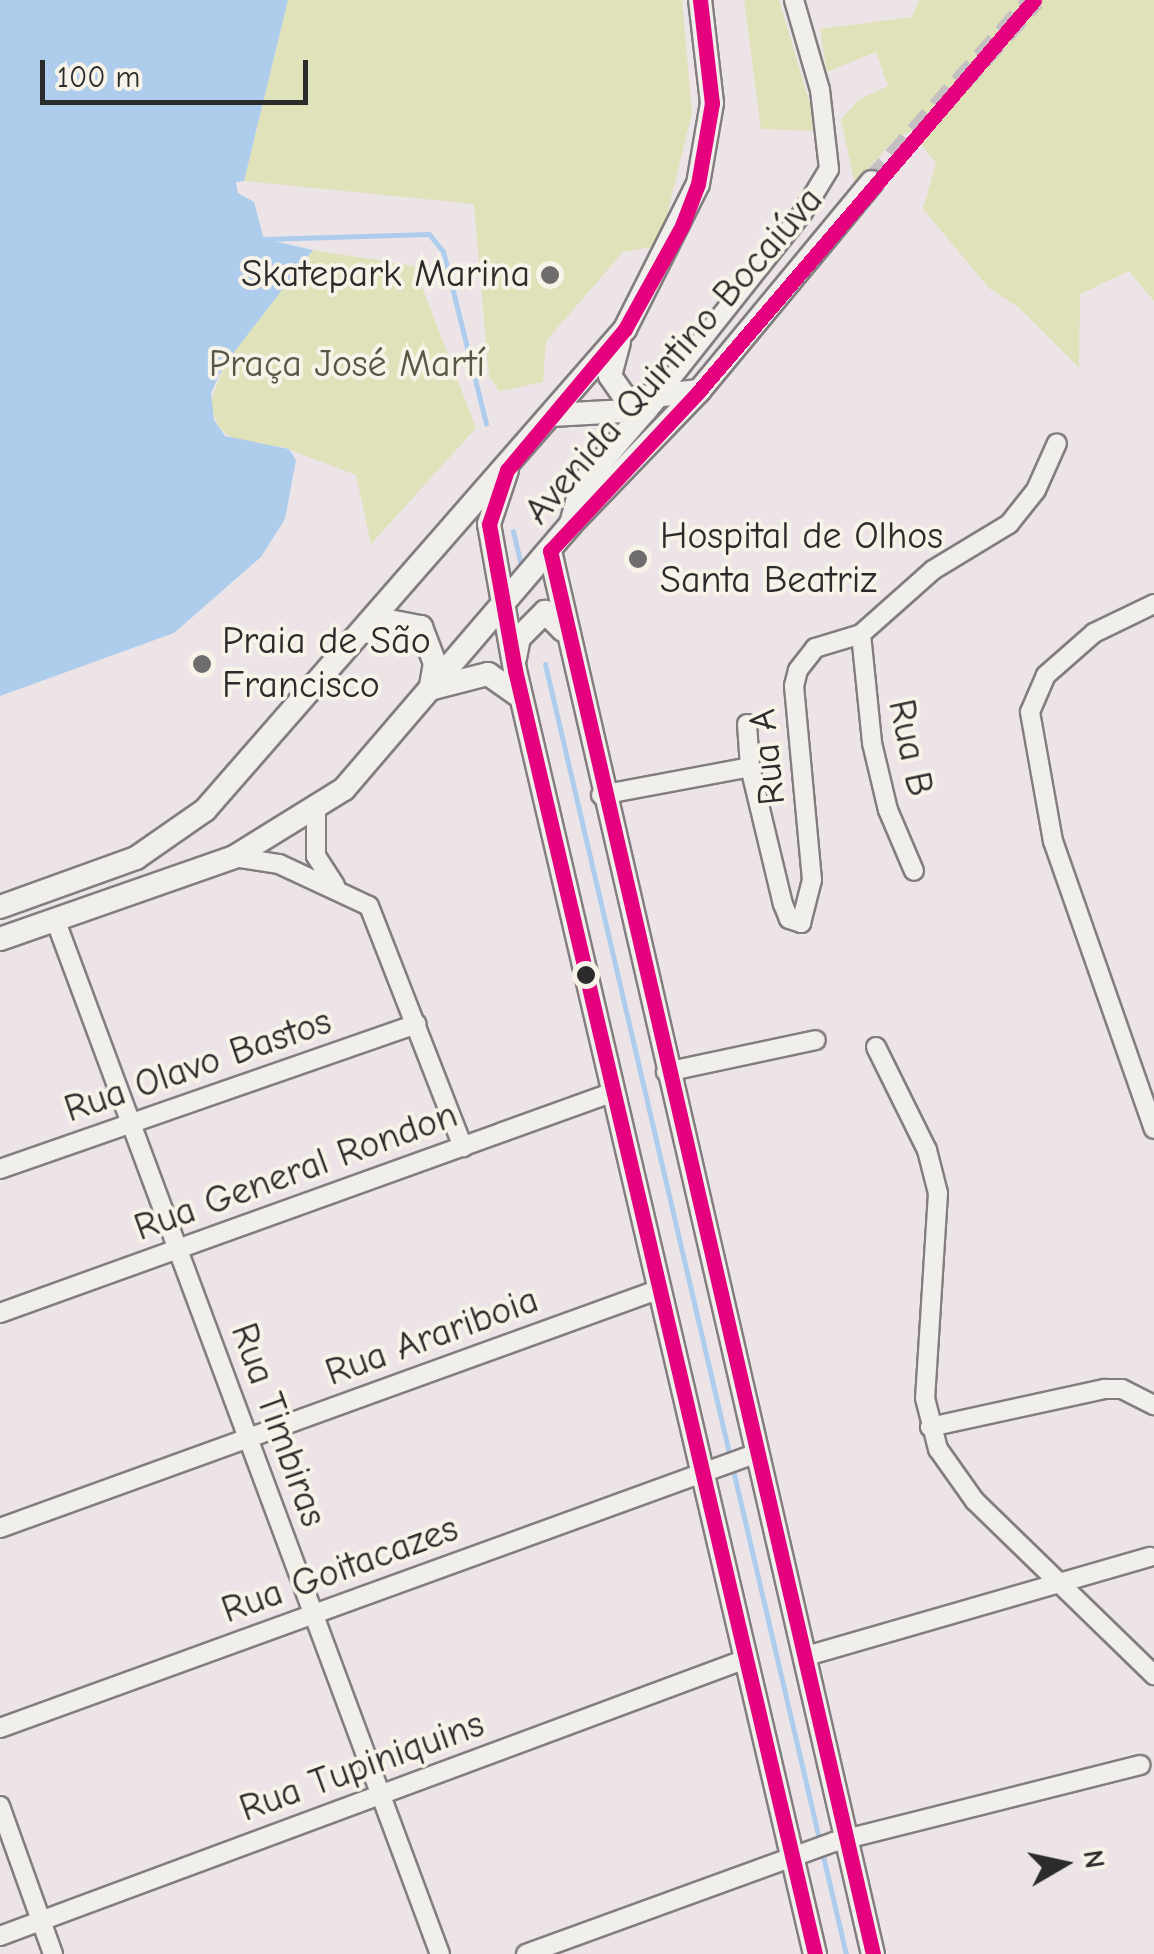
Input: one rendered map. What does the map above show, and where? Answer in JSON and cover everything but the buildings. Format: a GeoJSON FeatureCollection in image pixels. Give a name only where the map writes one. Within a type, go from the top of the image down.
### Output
{"type":"FeatureCollection","features":[{"type":"Feature","properties":{"kind":"main road"},"geometry":{"type":"LineString","coordinates":[[650,404],[631,401],[612,384],[610,367],[698,184],[712,104],[700,0]]}},
{"type":"Feature","properties":{"kind":"main road","name":"Avenida Quintino Bocaiúva"},"geometry":{"type":"LineString","coordinates":[[0,939],[234,857],[316,810],[363,770],[572,524],[699,392],[872,182]]}},
{"type":"Feature","properties":{"kind":"main road","name":"Avenida Quintino Bocaiúva"},"geometry":{"type":"LineString","coordinates":[[0,907],[100,874],[172,836],[237,779],[625,329]]}},
{"type":"Feature","properties":{"kind":"main road"},"geometry":{"type":"LineString","coordinates":[[553,416],[650,404],[699,392]]}},
{"type":"Feature","properties":{"kind":"main road"},"geometry":{"type":"LineString","coordinates":[[572,524],[582,484],[650,404]]}},
{"type":"Feature","properties":{"kind":"main road"},"geometry":{"type":"LineString","coordinates":[[506,470],[489,524],[502,609],[660,1289],[803,1657],[840,1840],[872,1954]]}},
{"type":"Feature","properties":{"kind":"main road"},"geometry":{"type":"LineString","coordinates":[[550,552],[563,630],[666,1072],[729,1462],[746,1659],[803,1852],[815,1954]]}},
{"type":"Feature","properties":{"kind":"main road"},"geometry":{"type":"LineString","coordinates":[[514,670],[519,638],[545,612],[563,630]]}},
{"type":"Feature","properties":{"kind":"main road"},"geometry":{"type":"LineString","coordinates":[[361,637],[389,621],[422,628],[435,663],[430,690],[488,674],[522,698]]}},
{"type":"Feature","properties":{"kind":"street"},"geometry":{"type":"LineString","coordinates":[[650,404],[803,212],[829,169],[820,90],[794,0]]}},
{"type":"Feature","properties":{"kind":"street","name":"Rua A"},"geometry":{"type":"LineString","coordinates":[[750,767],[784,904],[794,924],[805,919],[812,880],[794,686],[798,670],[815,648],[861,634],[933,570],[1008,524],[1036,490],[1057,443]]}},
{"type":"Feature","properties":{"kind":"street"},"geometry":{"type":"LineString","coordinates":[[1154,604],[1112,620],[1082,643],[1046,675],[1030,712],[1054,841],[1154,1129]]}},
{"type":"Feature","properties":{"kind":"street","name":"Rua B"},"geometry":{"type":"LineString","coordinates":[[861,634],[872,743],[888,810],[914,871]]}},
{"type":"Feature","properties":{"kind":"street"},"geometry":{"type":"LineString","coordinates":[[601,795],[750,767],[747,724]]}},
{"type":"Feature","properties":{"kind":"street"},"geometry":{"type":"LineString","coordinates":[[316,810],[316,856],[339,889]]}},
{"type":"Feature","properties":{"kind":"street"},"geometry":{"type":"LineString","coordinates":[[234,857],[279,864],[369,906],[463,1147]]}},
{"type":"Feature","properties":{"kind":"street","name":"Rua Timbiras"},"geometry":{"type":"LineString","coordinates":[[55,919],[440,1954]]}},
{"type":"Feature","properties":{"kind":"street","name":"Rua Olavo Bastos"},"geometry":{"type":"LineString","coordinates":[[0,1169],[417,1024]]}},
{"type":"Feature","properties":{"kind":"street"},"geometry":{"type":"LineString","coordinates":[[666,1072],[816,1040]]}},
{"type":"Feature","properties":{"kind":"street"},"geometry":{"type":"LineString","coordinates":[[876,1047],[927,1150],[938,1192],[926,1329],[930,1426],[954,1477],[1154,1675]]}},
{"type":"Feature","properties":{"kind":"street","name":"Rua General Rondon"},"geometry":{"type":"LineString","coordinates":[[0,1313],[614,1092]]}},
{"type":"Feature","properties":{"kind":"street","name":"Rua Arariboia"},"geometry":{"type":"LineString","coordinates":[[0,1528],[660,1289]]}},
{"type":"Feature","properties":{"kind":"street"},"geometry":{"type":"LineString","coordinates":[[930,1426],[1105,1389],[1122,1389],[1154,1405]]}},
{"type":"Feature","properties":{"kind":"street","name":"Rua Goitacazes"},"geometry":{"type":"LineString","coordinates":[[0,1728],[729,1462]]}},
{"type":"Feature","properties":{"kind":"street"},"geometry":{"type":"LineString","coordinates":[[803,1657],[1150,1557]]}},
{"type":"Feature","properties":{"kind":"street","name":"Rua Tupiniquins"},"geometry":{"type":"LineString","coordinates":[[0,1936],[746,1659]]}},
{"type":"Feature","properties":{"kind":"street"},"geometry":{"type":"LineString","coordinates":[[526,1954],[840,1840],[1140,1765]]}},
{"type":"Feature","properties":{"kind":"street"},"geometry":{"type":"LineString","coordinates":[[0,1806],[53,1954]]}},
{"type":"Feature","properties":{"kind":"green space"},"geometry":{"type":"Polygon","coordinates":[[[288,0],[682,0],[692,113],[666,219],[652,247],[623,252],[546,341],[543,382],[499,391],[489,377],[474,204],[244,181],[288,0]]]}},
{"type":"Feature","properties":{"kind":"green space"},"geometry":{"type":"Polygon","coordinates":[[[744,0],[779,0],[818,131],[761,129],[744,0]]]}},
{"type":"Feature","properties":{"kind":"green space"},"geometry":{"type":"Polygon","coordinates":[[[919,0],[1154,0],[1154,301],[1129,271],[1080,294],[1079,368],[1018,307],[989,288],[923,209],[936,163],[911,131],[893,141],[855,184],[841,120],[858,100],[888,86],[876,52],[827,72],[820,29],[912,17],[919,0]]]}},
{"type":"Feature","properties":{"kind":"green space","name":"Praça José Martí"},"geometry":{"type":"Polygon","coordinates":[[[313,250],[414,266],[476,428],[371,544],[356,475],[283,447],[239,444],[219,428],[210,405],[224,365],[313,250]]]}},
{"type":"Feature","properties":{"kind":"water"},"geometry":{"type":"Polygon","coordinates":[[[0,0],[288,0],[244,181],[236,182],[238,193],[254,202],[264,239],[313,250],[224,365],[211,393],[214,420],[225,436],[289,449],[296,460],[285,519],[261,557],[174,633],[0,696],[0,0]]]}},
{"type":"Feature","properties":{"kind":"waterway"},"geometry":{"type":"LineString","coordinates":[[264,239],[429,234],[443,251],[486,424]]}},
{"type":"Feature","properties":{"kind":"waterway"},"geometry":{"type":"LineString","coordinates":[[513,531],[522,569]]}},
{"type":"Feature","properties":{"kind":"waterway"},"geometry":{"type":"LineString","coordinates":[[545,664],[846,1954]]}},
{"type":"Feature","properties":{"kind":"tunnel"},"geometry":{"type":"LineString","coordinates":[[872,182],[1034,0]]}},
{"type":"Feature","properties":{"kind":"transit line"},"geometry":{"type":"LineString","coordinates":[[700,0],[712,103],[698,184],[682,226],[625,329],[507,470],[489,524],[515,670],[815,1954]]}},
{"type":"Feature","properties":{"kind":"transit line"},"geometry":{"type":"LineString","coordinates":[[873,1954],[550,551],[699,391],[1034,0]]}},
{"type":"Feature","properties":{"kind":"place","name":"Skatepark Marina"},"geometry":{"type":"Point","coordinates":[550,275]}},
{"type":"Feature","properties":{"kind":"place","name":"Hospital de Olhos Santa Beatriz"},"geometry":{"type":"Point","coordinates":[638,559]}},
{"type":"Feature","properties":{"kind":"place","name":"Praia de São Francisco"},"geometry":{"type":"Point","coordinates":[202,664]}}]}
